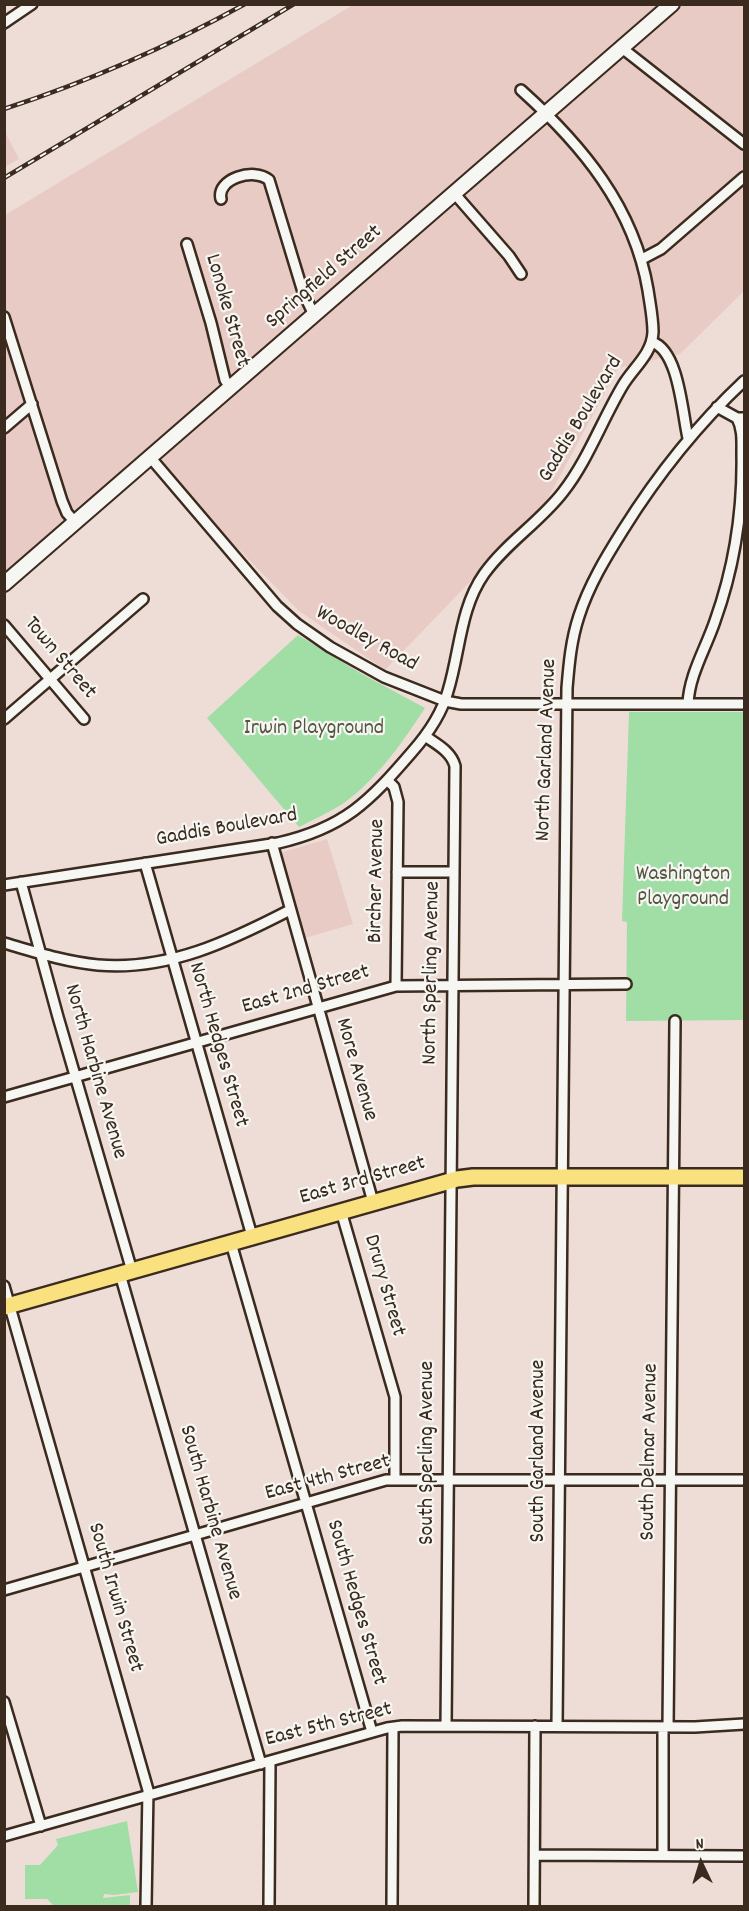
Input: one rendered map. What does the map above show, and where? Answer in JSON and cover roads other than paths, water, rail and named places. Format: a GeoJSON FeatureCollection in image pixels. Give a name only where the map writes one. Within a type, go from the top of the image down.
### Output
{"type":"FeatureCollection","features":[{"type":"Feature","properties":{"kind":"main road","name":"Springfield Street"},"geometry":{"type":"LineString","coordinates":[[4,584],[672,4]]}},
{"type":"Feature","properties":{"kind":"main road","name":"East 3rd Street"},"geometry":{"type":"LineString","coordinates":[[7,1306],[451,1180],[473,1177],[744,1177]]}},
{"type":"Feature","properties":{"kind":"street"},"geometry":{"type":"LineString","coordinates":[[4,23],[32,4]]}},
{"type":"Feature","properties":{"kind":"street"},"geometry":{"type":"LineString","coordinates":[[622,48],[744,144]]}},
{"type":"Feature","properties":{"kind":"street"},"geometry":{"type":"LineString","coordinates":[[521,90],[547,113],[585,155],[609,187],[632,230],[642,259],[651,309],[652,342],[663,348],[672,360],[688,438]]}},
{"type":"Feature","properties":{"kind":"street"},"geometry":{"type":"LineString","coordinates":[[221,199],[220,191],[224,185],[247,174],[258,174],[269,180],[303,292],[314,315]]}},
{"type":"Feature","properties":{"kind":"street"},"geometry":{"type":"LineString","coordinates":[[642,259],[661,249],[744,177]]}},
{"type":"Feature","properties":{"kind":"street"},"geometry":{"type":"LineString","coordinates":[[454,194],[509,256],[521,274]]}},
{"type":"Feature","properties":{"kind":"street","name":"Lonoke Street"},"geometry":{"type":"LineString","coordinates":[[187,244],[211,323],[225,380],[231,388]]}},
{"type":"Feature","properties":{"kind":"street"},"geometry":{"type":"LineString","coordinates":[[4,317],[62,501],[67,513],[75,522]]}},
{"type":"Feature","properties":{"kind":"street","name":"Gaddis Boulevard"},"geometry":{"type":"LineString","coordinates":[[4,885],[306,836],[338,822],[351,813],[387,780],[425,736],[445,701],[470,600],[480,581],[494,560],[564,490],[591,446],[625,381],[645,356],[652,342]]}},
{"type":"Feature","properties":{"kind":"street","name":"North Garland Avenue"},"geometry":{"type":"LineString","coordinates":[[562,1177],[567,704],[570,651],[586,597],[598,571],[628,521],[688,438],[744,381]]}},
{"type":"Feature","properties":{"kind":"street"},"geometry":{"type":"LineString","coordinates":[[4,428],[32,404]]}},
{"type":"Feature","properties":{"kind":"street"},"geometry":{"type":"LineString","coordinates":[[688,704],[691,682],[719,612],[733,554],[740,509],[741,418],[717,407]]}},
{"type":"Feature","properties":{"kind":"street","name":"Woodley Road"},"geometry":{"type":"LineString","coordinates":[[150,457],[277,606],[297,624],[330,647],[384,677],[445,701],[461,704],[744,704]]}},
{"type":"Feature","properties":{"kind":"street"},"geometry":{"type":"LineString","coordinates":[[4,719],[143,599]]}},
{"type":"Feature","properties":{"kind":"street","name":"Town Street"},"geometry":{"type":"LineString","coordinates":[[4,625],[84,719]]}},
{"type":"Feature","properties":{"kind":"street","name":"North Sperling Avenue"},"geometry":{"type":"LineString","coordinates":[[425,736],[442,747],[453,759],[455,766],[451,1180]]}},
{"type":"Feature","properties":{"kind":"street","name":"Bircher Avenue"},"geometry":{"type":"LineString","coordinates":[[387,780],[394,787],[398,802],[396,986]]}},
{"type":"Feature","properties":{"kind":"street","name":"More Avenue"},"geometry":{"type":"LineString","coordinates":[[272,843],[317,1008],[374,1202]]}},
{"type":"Feature","properties":{"kind":"street","name":"North Hedges Street"},"geometry":{"type":"LineString","coordinates":[[145,863],[252,1236]]}},
{"type":"Feature","properties":{"kind":"street"},"geometry":{"type":"LineString","coordinates":[[397,872],[453,872]]}},
{"type":"Feature","properties":{"kind":"street","name":"North Harbine Avenue"},"geometry":{"type":"LineString","coordinates":[[21,882],[76,1077],[126,1272]]}},
{"type":"Feature","properties":{"kind":"street"},"geometry":{"type":"LineString","coordinates":[[4,943],[71,961],[112,966],[194,953],[237,937],[290,910]]}},
{"type":"Feature","properties":{"kind":"street","name":"East 2nd Street"},"geometry":{"type":"LineString","coordinates":[[4,1097],[396,986],[626,984]]}},
{"type":"Feature","properties":{"kind":"street","name":"South Delmar Avenue"},"geometry":{"type":"LineString","coordinates":[[663,1855],[675,1021]]}},
{"type":"Feature","properties":{"kind":"street","name":"South Garland Avenue"},"geometry":{"type":"LineString","coordinates":[[557,1726],[562,1177]]}},
{"type":"Feature","properties":{"kind":"street","name":"South Sperling Avenue"},"geometry":{"type":"LineString","coordinates":[[446,1726],[451,1180]]}},
{"type":"Feature","properties":{"kind":"street","name":"Drury Street"},"geometry":{"type":"LineString","coordinates":[[341,1211],[395,1397],[395,1479]]}},
{"type":"Feature","properties":{"kind":"street","name":"South Hedges Street"},"geometry":{"type":"LineString","coordinates":[[231,1243],[372,1732]]}},
{"type":"Feature","properties":{"kind":"street","name":"South Harbine Avenue"},"geometry":{"type":"LineString","coordinates":[[126,1272],[195,1536],[265,1762],[269,1906]]}},
{"type":"Feature","properties":{"kind":"street","name":"South Irwin Street"},"geometry":{"type":"LineString","coordinates":[[4,1286],[7,1306],[135,1740],[148,1795],[146,1906]]}},
{"type":"Feature","properties":{"kind":"street","name":"East 4th Street"},"geometry":{"type":"LineString","coordinates":[[4,1590],[395,1479],[744,1480]]}},
{"type":"Feature","properties":{"kind":"street"},"geometry":{"type":"LineString","coordinates":[[4,1702],[41,1826]]}},
{"type":"Feature","properties":{"kind":"street","name":"East 5th Street"},"geometry":{"type":"LineString","coordinates":[[4,1836],[393,1728],[446,1726],[666,1727],[744,1724]]}},
{"type":"Feature","properties":{"kind":"street"},"geometry":{"type":"LineString","coordinates":[[534,1906],[535,1726]]}},
{"type":"Feature","properties":{"kind":"street"},"geometry":{"type":"LineString","coordinates":[[392,1906],[393,1728]]}},
{"type":"Feature","properties":{"kind":"street"},"geometry":{"type":"LineString","coordinates":[[535,1855],[744,1856]]}},
{"type":"Feature","properties":{"kind":"railway"},"geometry":{"type":"LineString","coordinates":[[4,109],[127,62],[245,4]]}},
{"type":"Feature","properties":{"kind":"railway"},"geometry":{"type":"LineString","coordinates":[[4,178],[294,4]]}},
{"type":"Feature","properties":{"kind":"park label","name":"Irwin Playground"},"geometry":{"type":"Point","coordinates":[314,730]}},
{"type":"Feature","properties":{"kind":"park label","name":"Washington Playground"},"geometry":{"type":"Point","coordinates":[683,888]}}]}
